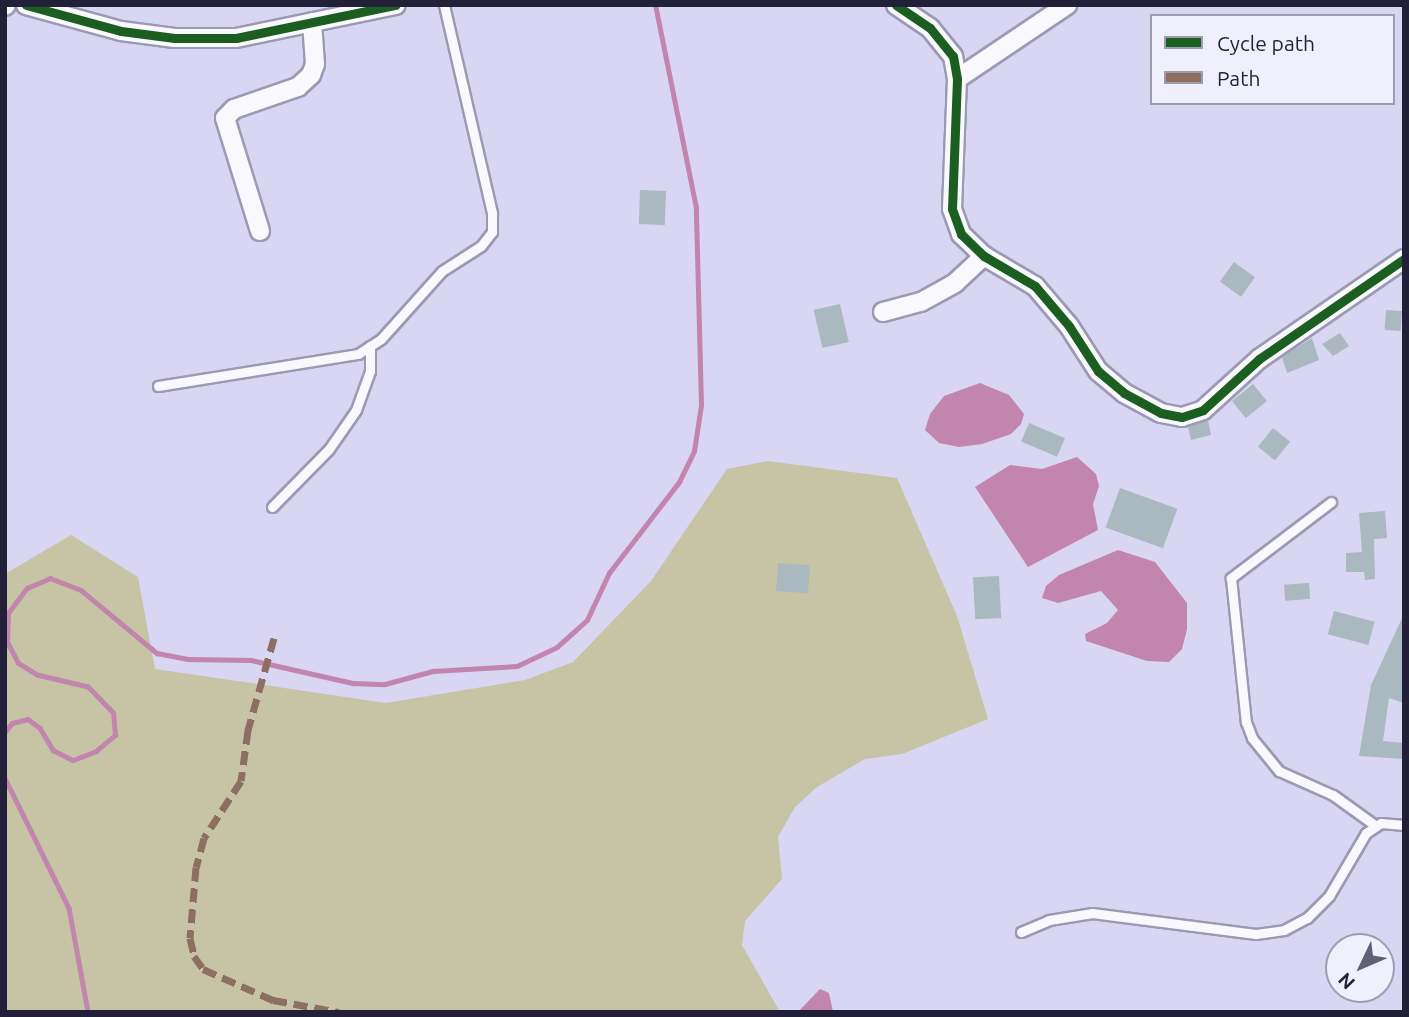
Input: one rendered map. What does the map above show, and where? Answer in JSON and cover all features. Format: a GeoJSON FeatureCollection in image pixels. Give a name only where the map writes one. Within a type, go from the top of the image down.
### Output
{"type":"FeatureCollection","features":[{"type":"Feature","properties":{"kind":"street"},"geometry":{"type":"LineString","coordinates":[[26,5],[121,31],[175,38],[236,38],[396,5]]}},
{"type":"Feature","properties":{"kind":"street"},"geometry":{"type":"LineString","coordinates":[[896,5],[930,28],[953,56],[957,79],[952,209],[961,234],[984,256],[1034,286],[1069,326],[1098,371],[1124,393],[1160,412],[1182,417],[1203,410],[1259,359],[1404,259]]}},
{"type":"Feature","properties":{"kind":"street"},"geometry":{"type":"LineString","coordinates":[[957,79],[1067,5]]}},
{"type":"Feature","properties":{"kind":"street"},"geometry":{"type":"LineString","coordinates":[[260,231],[225,118],[234,108],[298,88],[311,75],[315,64],[312,22]]}},
{"type":"Feature","properties":{"kind":"street"},"geometry":{"type":"LineString","coordinates":[[883,312],[921,302],[955,283],[984,256]]}},
{"type":"Feature","properties":{"kind":"lane"},"geometry":{"type":"LineString","coordinates":[[158,386],[326,362],[358,354],[370,346],[442,271],[481,246],[492,232],[492,213],[444,5]]}},
{"type":"Feature","properties":{"kind":"lane"},"geometry":{"type":"LineString","coordinates":[[272,507],[329,449],[356,410],[370,371],[370,346]]}},
{"type":"Feature","properties":{"kind":"lane"},"geometry":{"type":"LineString","coordinates":[[1331,502],[1231,578],[1246,722],[1252,738],[1279,771],[1333,795],[1376,826],[1404,825]]}},
{"type":"Feature","properties":{"kind":"lane"},"geometry":{"type":"LineString","coordinates":[[1021,932],[1049,920],[1091,913],[1256,933],[1284,930],[1307,918],[1329,896],[1355,847],[1376,826]]}},
{"type":"Feature","properties":{"kind":"shaded area"},"geometry":{"type":"Polygon","coordinates":[[[980,383],[1009,395],[1024,414],[1021,424],[1011,434],[982,444],[959,447],[939,443],[925,430],[930,414],[944,396],[980,383]]]}},
{"type":"Feature","properties":{"kind":"shaded area"},"geometry":{"type":"Polygon","coordinates":[[[1077,457],[1096,474],[1099,486],[1093,504],[1098,530],[1028,567],[975,487],[1010,465],[1042,469],[1077,457]]]}},
{"type":"Feature","properties":{"kind":"shaded area"},"geometry":{"type":"Polygon","coordinates":[[[768,461],[897,478],[957,616],[988,719],[902,754],[865,759],[817,787],[795,807],[778,837],[782,879],[745,921],[742,945],[780,1012],[5,1012],[5,574],[71,535],[138,577],[155,669],[386,703],[525,680],[573,662],[651,581],[727,469],[768,461]]]}},
{"type":"Feature","properties":{"kind":"shaded area"},"geometry":{"type":"Polygon","coordinates":[[[1118,550],[1155,562],[1187,603],[1187,629],[1182,649],[1169,662],[1147,661],[1086,641],[1085,634],[1107,623],[1118,610],[1101,591],[1058,603],[1042,598],[1046,586],[1059,575],[1118,550]]]}},
{"type":"Feature","properties":{"kind":"shaded area"},"geometry":{"type":"Polygon","coordinates":[[[820,989],[829,993],[833,1012],[798,1012],[820,989]]]}},
{"type":"Feature","properties":{"kind":"building"},"geometry":{"type":"Polygon","coordinates":[[[640,190],[666,191],[665,225],[639,224],[640,190]]]}},
{"type":"Feature","properties":{"kind":"building"},"geometry":{"type":"Polygon","coordinates":[[[1234,262],[1255,277],[1241,297],[1220,281],[1234,262]]]}},
{"type":"Feature","properties":{"kind":"building"},"geometry":{"type":"Polygon","coordinates":[[[840,304],[849,342],[822,348],[814,310],[840,304]]]}},
{"type":"Feature","properties":{"kind":"building"},"geometry":{"type":"Polygon","coordinates":[[[1386,310],[1402,311],[1401,331],[1385,330],[1386,310]]]}},
{"type":"Feature","properties":{"kind":"building"},"geometry":{"type":"Polygon","coordinates":[[[1340,333],[1349,346],[1333,356],[1322,344],[1340,333]]]}},
{"type":"Feature","properties":{"kind":"building"},"geometry":{"type":"Polygon","coordinates":[[[1312,338],[1319,360],[1287,373],[1282,357],[1312,338]]]}},
{"type":"Feature","properties":{"kind":"building"},"geometry":{"type":"Polygon","coordinates":[[[1253,384],[1267,401],[1246,418],[1232,401],[1253,384]]]}},
{"type":"Feature","properties":{"kind":"building"},"geometry":{"type":"Polygon","coordinates":[[[1208,420],[1211,435],[1191,440],[1188,427],[1208,420]]]}},
{"type":"Feature","properties":{"kind":"building"},"geometry":{"type":"Polygon","coordinates":[[[1029,423],[1065,438],[1057,457],[1021,441],[1029,423]]]}},
{"type":"Feature","properties":{"kind":"building"},"geometry":{"type":"Polygon","coordinates":[[[1273,428],[1290,442],[1275,460],[1258,447],[1273,428]]]}},
{"type":"Feature","properties":{"kind":"building"},"geometry":{"type":"Polygon","coordinates":[[[1120,488],[1177,509],[1163,548],[1106,527],[1120,488]]]}},
{"type":"Feature","properties":{"kind":"building"},"geometry":{"type":"Polygon","coordinates":[[[1385,511],[1387,538],[1374,539],[1375,579],[1365,580],[1364,572],[1346,572],[1346,553],[1362,552],[1359,513],[1385,511]]]}},
{"type":"Feature","properties":{"kind":"building"},"geometry":{"type":"Polygon","coordinates":[[[778,563],[810,565],[808,593],[776,591],[778,563]]]}},
{"type":"Feature","properties":{"kind":"building"},"geometry":{"type":"Polygon","coordinates":[[[999,576],[1001,618],[975,619],[973,577],[999,576]]]}},
{"type":"Feature","properties":{"kind":"building"},"geometry":{"type":"Polygon","coordinates":[[[1309,583],[1310,599],[1285,601],[1284,585],[1309,583]]]}},
{"type":"Feature","properties":{"kind":"building"},"geometry":{"type":"Polygon","coordinates":[[[1334,611],[1375,622],[1368,645],[1328,634],[1334,611]]]}},
{"type":"Feature","properties":{"kind":"building"},"geometry":{"type":"Polygon","coordinates":[[[1404,614],[1404,703],[1389,698],[1383,741],[1404,743],[1404,759],[1359,756],[1371,685],[1404,614]]]}},
{"type":"Feature","properties":{"kind":"waterway"},"geometry":{"type":"LineString","coordinates":[[5,732],[12,723],[28,719],[40,728],[53,750],[73,760],[96,751],[115,735],[113,713],[88,687],[37,675],[18,663],[7,642],[8,613],[27,588],[50,578],[81,590],[157,653],[187,659],[251,660],[353,683],[385,684],[433,671],[517,666],[557,647],[587,620],[609,573],[679,482],[694,451],[701,405],[696,208],[655,5]]}},
{"type":"Feature","properties":{"kind":"waterway"},"geometry":{"type":"LineString","coordinates":[[5,778],[69,908],[88,1012]]}},
{"type":"Feature","properties":{"kind":"marked path"},"geometry":{"type":"LineString","coordinates":[[274,638],[248,730],[241,781],[204,838],[196,867],[190,938],[194,956],[203,969],[273,1000],[339,1012]]}},
{"type":"Feature","properties":{"kind":"cycle path"},"geometry":{"type":"LineString","coordinates":[[26,5],[121,31],[175,38],[236,38],[396,5]]}},
{"type":"Feature","properties":{"kind":"cycle path"},"geometry":{"type":"LineString","coordinates":[[896,5],[930,28],[953,56],[957,79],[952,209],[961,234],[984,256],[1035,286],[1069,326],[1098,371],[1124,393],[1161,413],[1182,417],[1203,410],[1259,359],[1404,259]]}}]}
